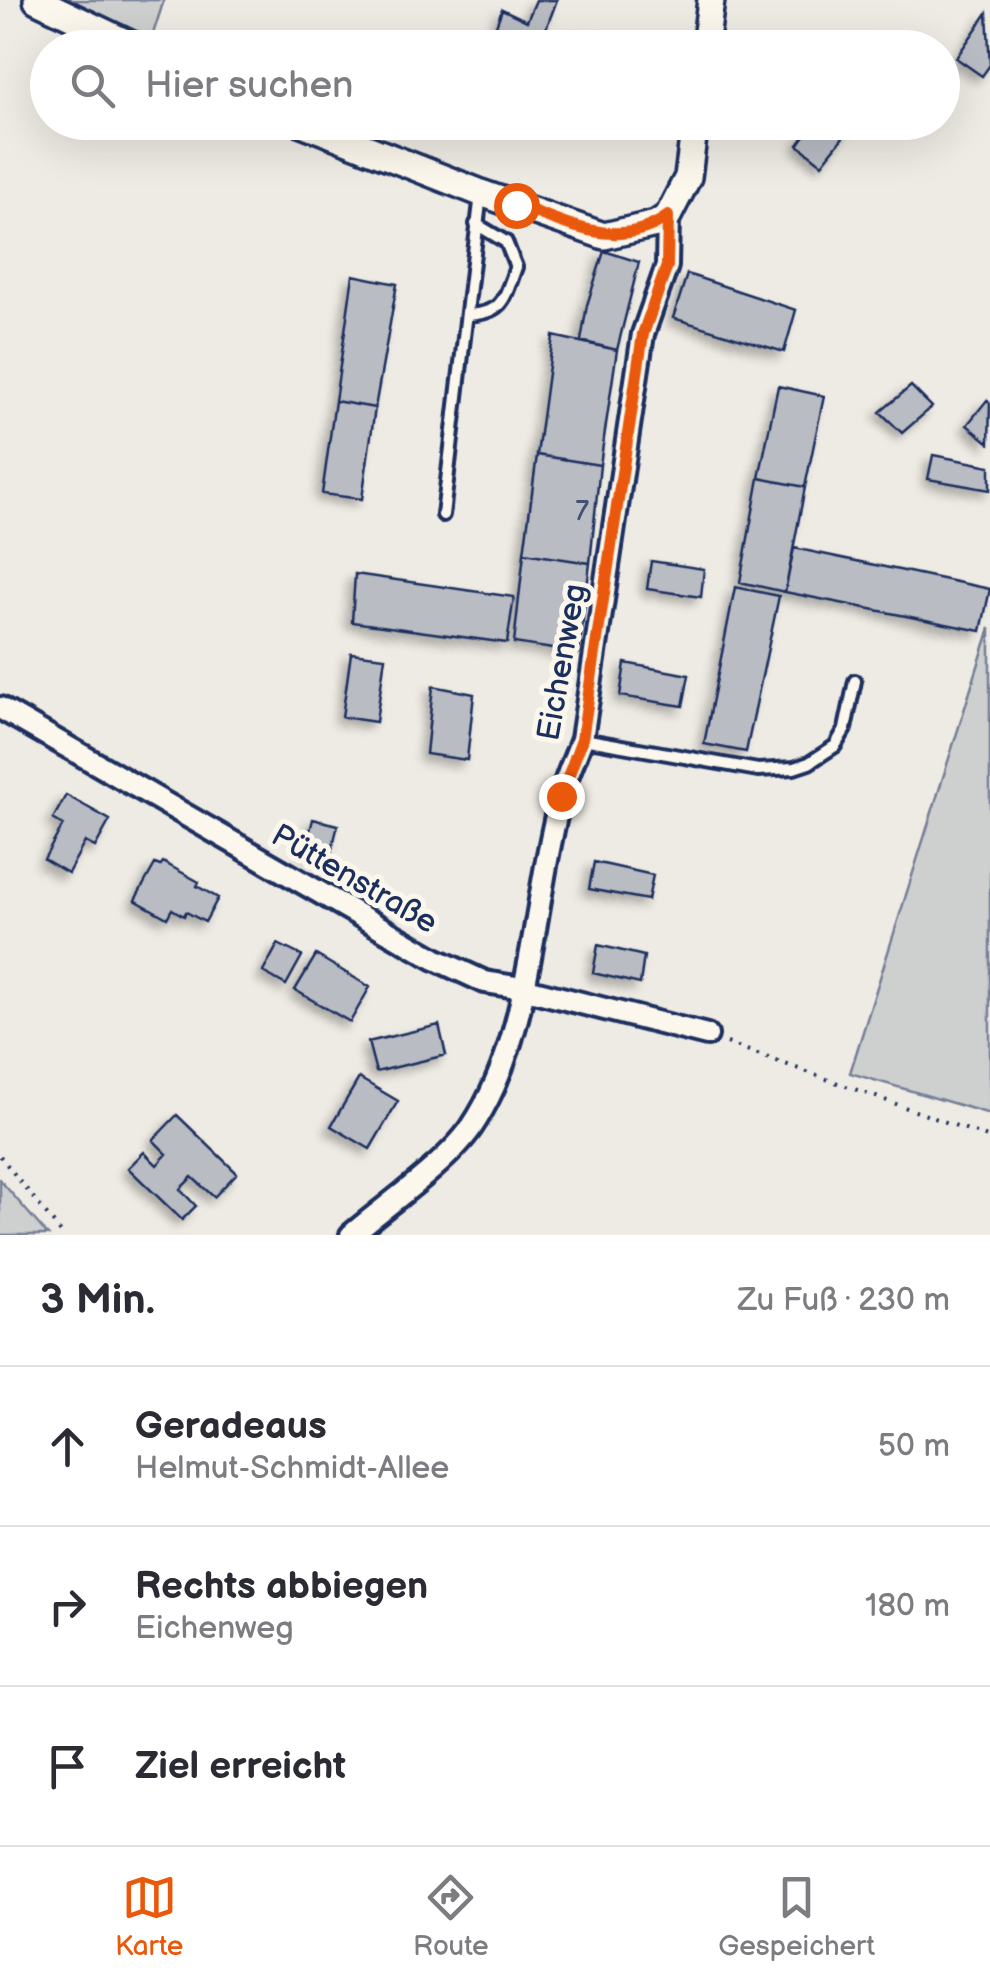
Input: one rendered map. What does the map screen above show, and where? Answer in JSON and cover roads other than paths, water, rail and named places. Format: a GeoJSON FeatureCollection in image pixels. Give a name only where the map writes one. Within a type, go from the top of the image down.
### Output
{"type":"FeatureCollection","features":[{"type":"Feature","properties":{"kind":"street"},"geometry":{"type":"LineString","coordinates":[[37,0],[100,30]]}},
{"type":"Feature","properties":{"kind":"street"},"geometry":{"type":"LineString","coordinates":[[708,30],[712,0]]}},
{"type":"Feature","properties":{"kind":"street"},"geometry":{"type":"LineString","coordinates":[[346,140],[604,236],[656,224],[668,216],[688,177],[693,140]]}},
{"type":"Feature","properties":{"kind":"street","name":"Eichenweg"},"geometry":{"type":"LineString","coordinates":[[351,1235],[470,1129],[502,1072],[561,796],[582,739],[643,334],[667,266],[668,216]]}},
{"type":"Feature","properties":{"kind":"street","name":"Püttenstraße"},"geometry":{"type":"LineString","coordinates":[[0,708],[436,958],[485,982],[707,1035]]}},
{"type":"Feature","properties":{"kind":"lane"},"geometry":{"type":"LineString","coordinates":[[443,514],[481,193]]}},
{"type":"Feature","properties":{"kind":"lane"},"geometry":{"type":"LineString","coordinates":[[466,315],[489,314],[503,302],[516,266],[506,242],[476,224]]}},
{"type":"Feature","properties":{"kind":"lane"},"geometry":{"type":"LineString","coordinates":[[582,739],[758,770],[794,768],[835,746],[845,729],[856,681]]}}]}
